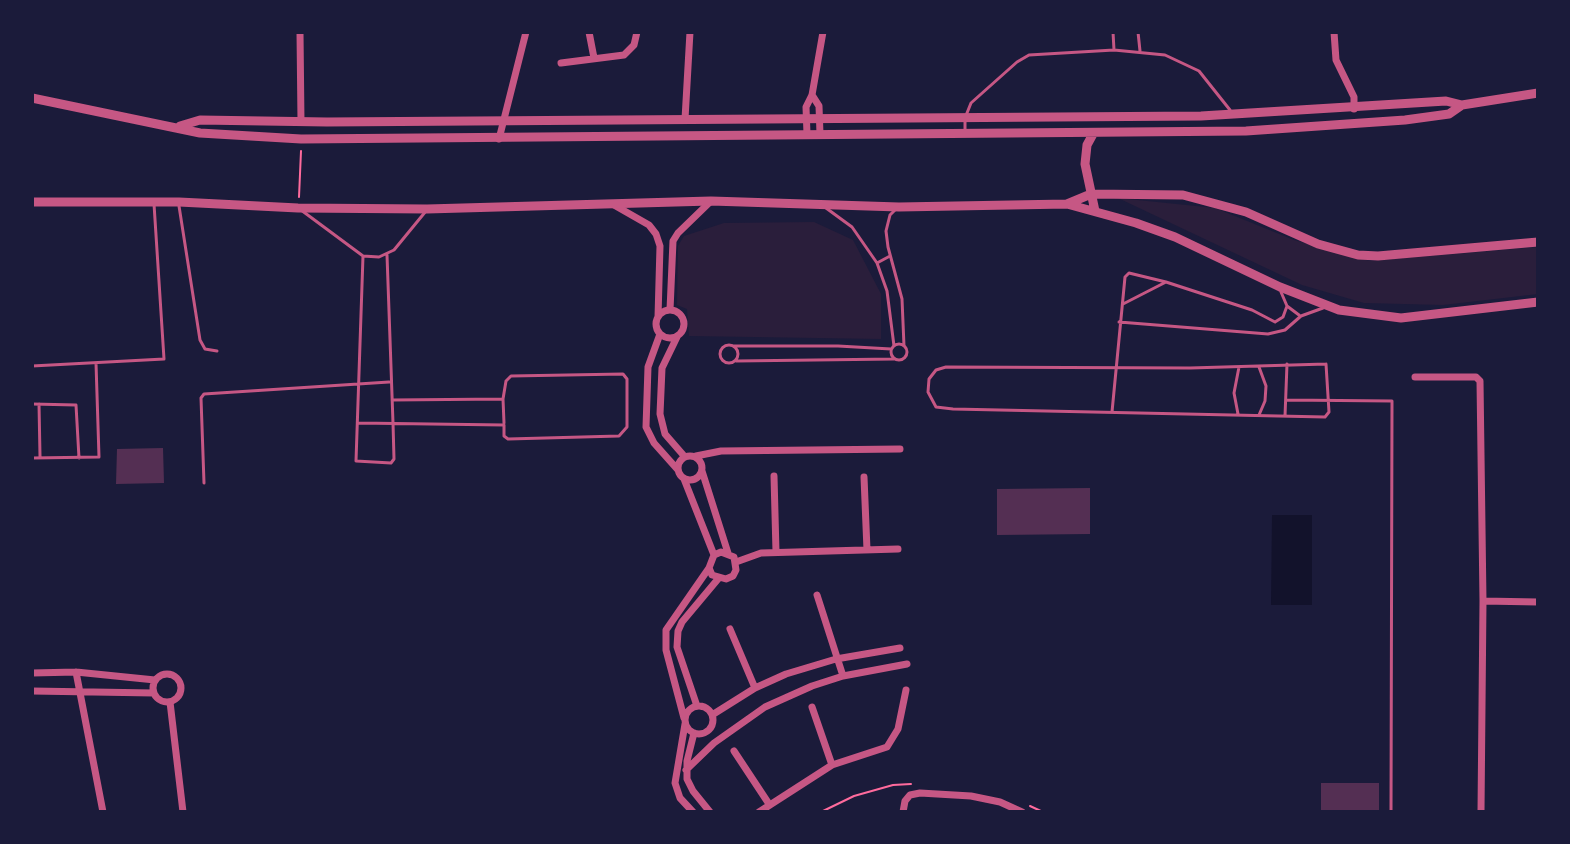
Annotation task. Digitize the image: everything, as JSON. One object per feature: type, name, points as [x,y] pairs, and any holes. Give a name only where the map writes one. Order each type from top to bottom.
[{"type":"street","points":[[300,32],[301,122]]},
{"type":"street","points":[[499,139],[526,32]]},
{"type":"street","points":[[589,32],[594,58]]},
{"type":"street","points":[[561,63],[624,55],[634,45],[637,32]]},
{"type":"street","points":[[685,119],[690,32]]},
{"type":"street","points":[[807,134],[806,107],[812,95],[823,32]]},
{"type":"street","points":[[1334,32],[1336,60],[1354,97],[1354,109]]},
{"type":"street","points":[[176,126],[200,120],[301,122],[1234,115],[1446,101],[1462,105],[1538,93]]},
{"type":"street","points":[[812,95],[819,106],[820,134]]},
{"type":"street","points":[[32,98],[200,133],[301,139],[1257,131],[1364,124],[1449,114],[1462,105]]},
{"type":"street","points":[[1093,134],[1087,145],[1085,164],[1095,211]]},
{"type":"street","points":[[1067,204],[1091,194],[1183,195],[1246,212],[1318,244],[1358,255],[1378,256],[1538,242]]},
{"type":"street","points":[[670,310],[673,241],[711,201]]},
{"type":"street","points":[[32,202],[179,202],[298,208],[427,209],[711,201],[899,207],[1067,204],[1175,237],[1329,307],[1401,318],[1538,302]]},
{"type":"street","points":[[614,205],[649,225],[660,246],[656,323],[660,334],[648,367],[646,427],[654,443],[684,479],[714,555],[709,568],[666,630],[666,650],[685,721],[694,733],[686,770],[693,791],[710,812]]},
{"type":"street","points":[[658,317],[670,310],[683,318],[682,332],[662,368],[660,414],[665,434],[685,457]]},
{"type":"street","points":[[660,334],[677,337]]},
{"type":"street","points":[[1415,377],[1476,377],[1480,381],[1483,601],[1481,812]]},
{"type":"street","points":[[678,470],[678,464],[685,457],[721,451],[900,449]]},
{"type":"street","points":[[696,456],[703,465],[702,471],[728,553],[736,562]]},
{"type":"street","points":[[684,479],[695,479],[702,471]]},
{"type":"street","points":[[774,476],[776,552]]},
{"type":"street","points":[[864,477],[867,550]]},
{"type":"street","points":[[736,562],[750,555],[776,552],[898,549]]},
{"type":"street","points":[[714,555],[728,553]]},
{"type":"street","points":[[718,579],[733,576],[736,562]]},
{"type":"street","points":[[709,568],[718,579]]},
{"type":"street","points":[[697,706],[676,639],[682,622],[718,579]]},
{"type":"street","points":[[817,595],[843,676]]},
{"type":"street","points":[[1483,601],[1538,602]]},
{"type":"street","points":[[730,629],[755,688]]},
{"type":"street","points":[[712,715],[755,688],[786,674],[836,659],[900,648]]},
{"type":"street","points":[[686,770],[714,743],[765,707],[843,676],[907,664]]},
{"type":"street","points":[[76,672],[103,812]]},
{"type":"street","points":[[32,673],[76,672],[155,680]]},
{"type":"street","points":[[32,691],[154,693],[162,701],[170,702],[180,693],[179,680],[168,673],[159,675],[155,680],[154,693]]},
{"type":"street","points":[[759,812],[832,765],[887,747],[898,729],[906,690]]},
{"type":"street","points":[[170,702],[183,812]]},
{"type":"street","points":[[693,812],[680,798],[675,783],[686,712],[697,706],[708,709],[712,715],[711,727],[694,733]]},
{"type":"street","points":[[812,707],[832,765]]},
{"type":"street","points":[[734,751],[769,804]]},
{"type":"street","points":[[903,811],[910,795],[920,793],[971,796],[1000,802],[1022,812]]},
{"type":"lane","points":[[1113,32],[1114,50]]},
{"type":"lane","points":[[1138,32],[1140,51]]},
{"type":"lane","points":[[965,135],[965,118],[971,103],[1029,55],[1114,50],[1165,55],[1199,71],[1234,115]]},
{"type":"lane","points":[[32,366],[161,361],[165,357],[154,202]]},
{"type":"lane","points":[[179,202],[200,340],[205,349],[217,351]]},
{"type":"lane","points":[[823,206],[852,227],[877,263],[887,291],[894,359]]},
{"type":"lane","points":[[899,207],[890,215],[886,231],[902,299],[906,356],[901,360],[736,361],[728,364],[720,355],[722,347],[734,346],[904,346]]},
{"type":"lane","points":[[298,208],[363,256],[387,255],[413,229],[427,209]]},
{"type":"lane","points":[[363,256],[358,463],[393,462],[387,255]]},
{"type":"lane","points":[[877,263],[890,256]]},
{"type":"lane","points":[[1111,413],[1121,305],[1125,277],[1129,273],[1252,310],[1275,322]]},
{"type":"lane","points":[[1121,305],[1166,282]]},
{"type":"lane","points":[[1280,287],[1287,306],[1301,316]]},
{"type":"lane","points":[[1275,322],[1283,317],[1287,306]]},
{"type":"lane","points":[[1119,322],[1277,334],[1301,316],[1329,307]]},
{"type":"lane","points":[[1275,322],[1277,334]]},
{"type":"lane","points":[[734,346],[739,353],[736,361]]},
{"type":"lane","points":[[838,346],[838,359]]},
{"type":"lane","points":[[861,359],[862,347]]},
{"type":"lane","points":[[32,458],[96,458],[100,454],[96,363]]},
{"type":"lane","points":[[1285,416],[1287,364]]},
{"type":"lane","points":[[1326,364],[1329,412],[1325,417],[936,407],[928,392],[929,379],[936,370],[946,367],[1239,367],[1326,364]]},
{"type":"lane","points":[[1238,414],[1234,393],[1239,367]]},
{"type":"lane","points":[[1259,367],[1266,386],[1265,401],[1259,415]]},
{"type":"lane","points":[[623,374],[627,379],[627,427],[619,436],[508,439],[504,436],[503,399],[506,381],[511,376],[623,374]]},
{"type":"lane","points":[[204,483],[201,398],[204,394],[391,382]]},
{"type":"lane","points":[[392,400],[503,399]]},
{"type":"lane","points":[[1286,400],[1392,401],[1391,812]]},
{"type":"lane","points":[[32,404],[74,404],[78,407],[79,458]]},
{"type":"lane","points":[[39,404],[40,458]]},
{"type":"lane","points":[[358,423],[504,425]]},
{"type":"path","points":[[298,208],[301,139]]},
{"type":"shaded area","points":[[1118,198],[1215,208],[1294,240],[1370,261],[1538,247],[1538,294],[1443,305],[1364,303],[1302,285]]},
{"type":"shaded area","points":[[814,222],[853,240],[881,294],[881,339],[689,336],[687,309],[677,305],[678,246],[684,236],[724,223]]},
{"type":"shaded area","points":[[1272,515],[1312,515],[1312,605],[1271,605]]},
{"type":"building","points":[[163,448],[164,483],[116,484],[117,449]]},
{"type":"building","points":[[1090,488],[1090,534],[997,535],[997,489]]},
{"type":"building","points":[[1321,783],[1379,783],[1379,812],[1321,812]]}]
